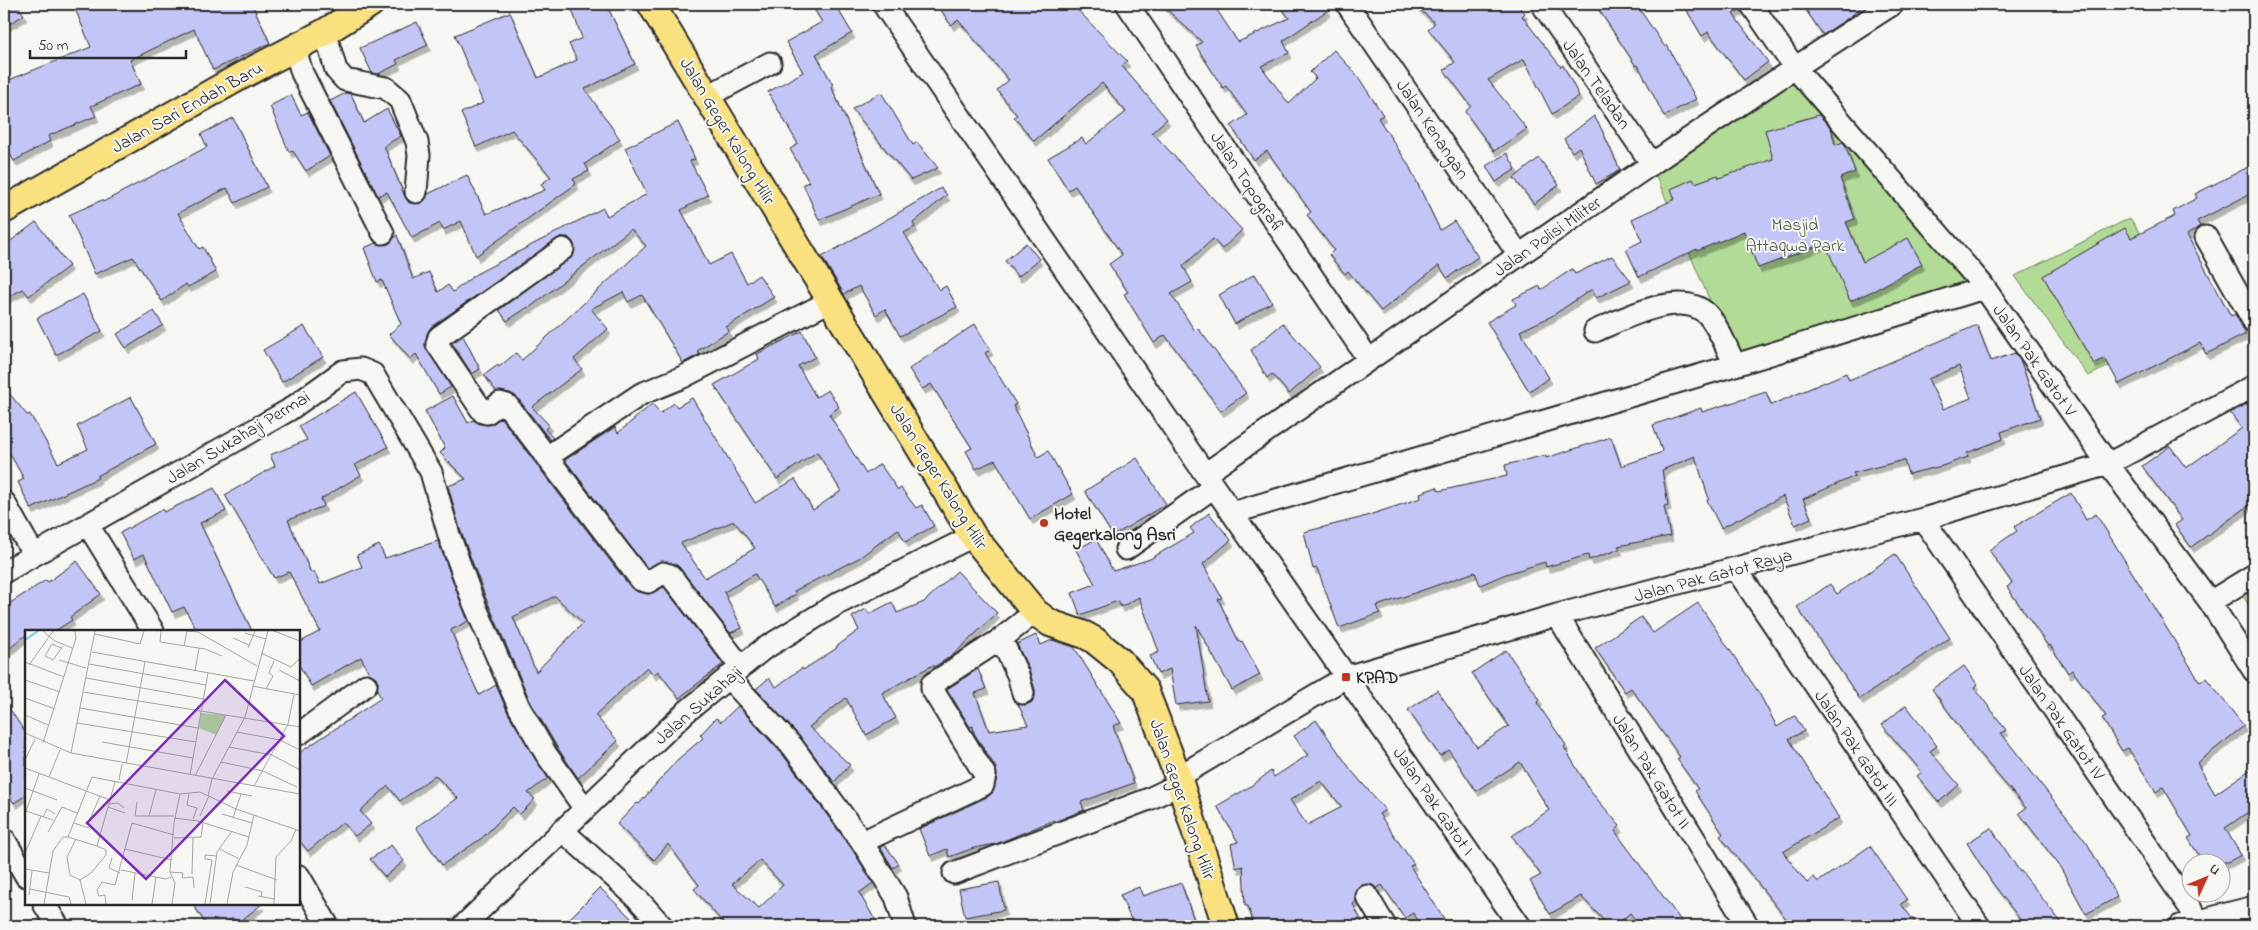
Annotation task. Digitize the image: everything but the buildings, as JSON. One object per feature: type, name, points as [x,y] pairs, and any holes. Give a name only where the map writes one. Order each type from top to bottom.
[{"type":"main road","name":"Jalan Sari Endah Baru","points":[[4,210],[241,76],[325,32],[367,4]]},
{"type":"main road","name":"Jalan Geger Kalong Hilir","points":[[651,4],[706,97],[832,300],[973,536],[1035,612],[1050,623],[1089,638],[1133,674],[1145,690],[1179,781],[1226,926]]},
{"type":"street","name":"Jalan Pak Gatot I","points":[[883,4],[1209,480],[1520,926]]},
{"type":"street","name":"Jalan Topografi","points":[[1127,4],[1369,360]]},
{"type":"street","name":"Jalan Kenangan","points":[[1347,4],[1519,255]]},
{"type":"street","name":"Jalan Teladan","points":[[1542,4],[1652,164]]},
{"type":"street","name":"Jalan Pak Gatot V","points":[[1751,4],[1794,67],[1984,288],[2108,464],[2210,602],[2254,671]]},
{"type":"street","name":"Jalan Polisi Militer","points":[[1126,549],[1209,480],[1369,360],[1794,67],[1893,4]]},
{"type":"street","points":[[325,32],[336,70],[344,80],[386,88],[400,100],[417,142],[419,155],[416,192]]},
{"type":"street","points":[[294,48],[302,73],[383,234]]},
{"type":"street","points":[[706,97],[770,62]]},
{"type":"street","points":[[2206,237],[2254,322]]},
{"type":"street","points":[[563,249],[439,337],[437,344],[483,412],[487,414],[500,403],[507,404],[641,580],[648,582],[663,574],[670,575],[735,672],[794,747],[862,842],[896,897],[905,926]]},
{"type":"street","points":[[1232,513],[1736,365],[1984,288]]},
{"type":"street","points":[[550,455],[641,394],[683,377],[832,300]]},
{"type":"street","points":[[1595,331],[1657,306],[1688,304],[1700,308],[1709,316],[1736,365]]},
{"type":"street","name":"Jalan Sukahaji Permai","points":[[4,572],[289,410],[343,372],[352,369],[367,370],[373,374],[431,472],[449,535],[474,601],[519,707],[546,754],[585,809]]},
{"type":"street","name":"Jalan Pak Gatot Raya","points":[[954,873],[1149,799],[1346,677],[1557,615],[1736,570],[1923,519],[2108,464],[2254,386]]},
{"type":"street","points":[[4,502],[29,558]]},
{"type":"street","name":"Jalan Pak Gatot IV","points":[[1923,519],[2193,924]]},
{"type":"street","points":[[4,524],[29,558]]},
{"type":"street","points":[[88,525],[152,630]]},
{"type":"street","name":"Jalan Sukahaji","points":[[463,926],[686,712],[762,650],[837,604],[973,536]]},
{"type":"street","name":"Jalan Pak Gatot III","points":[[1736,570],[1979,926]]},
{"type":"street","points":[[2210,602],[2254,575]]},
{"type":"street","points":[[862,842],[983,785],[985,775],[932,687],[934,681],[1001,639],[1035,612]]},
{"type":"street","name":"Jalan Pak Gatot II","points":[[1557,615],[1748,926]]},
{"type":"street","points":[[1001,639],[1018,675],[1023,693]]},
{"type":"street","points":[[300,733],[366,685]]},
{"type":"street","points":[[562,830],[636,897],[662,926]]},
{"type":"street","points":[[4,839],[25,874]]},
{"type":"street","points":[[300,878],[328,926]]},
{"type":"street","points":[[1367,896],[1385,926]]},
{"type":"street","points":[[45,905],[58,926]]},
{"type":"street","points":[[2193,924],[2254,906]]},
{"type":"green space","name":"Masjid Attaqwa Park","points":[[1792,71],[1978,288],[1736,361],[1653,169]]},
{"type":"green space","points":[[2130,218],[2199,325],[2088,376],[2015,276]]},
{"type":"green space","points":[[2254,585],[2254,613],[2241,593]]},
{"type":"place","name":"Hotel Gegerkalong Asri","points":[[1044,523]]},
{"type":"place","name":"KPAD","points":[[1346,677]]}]
